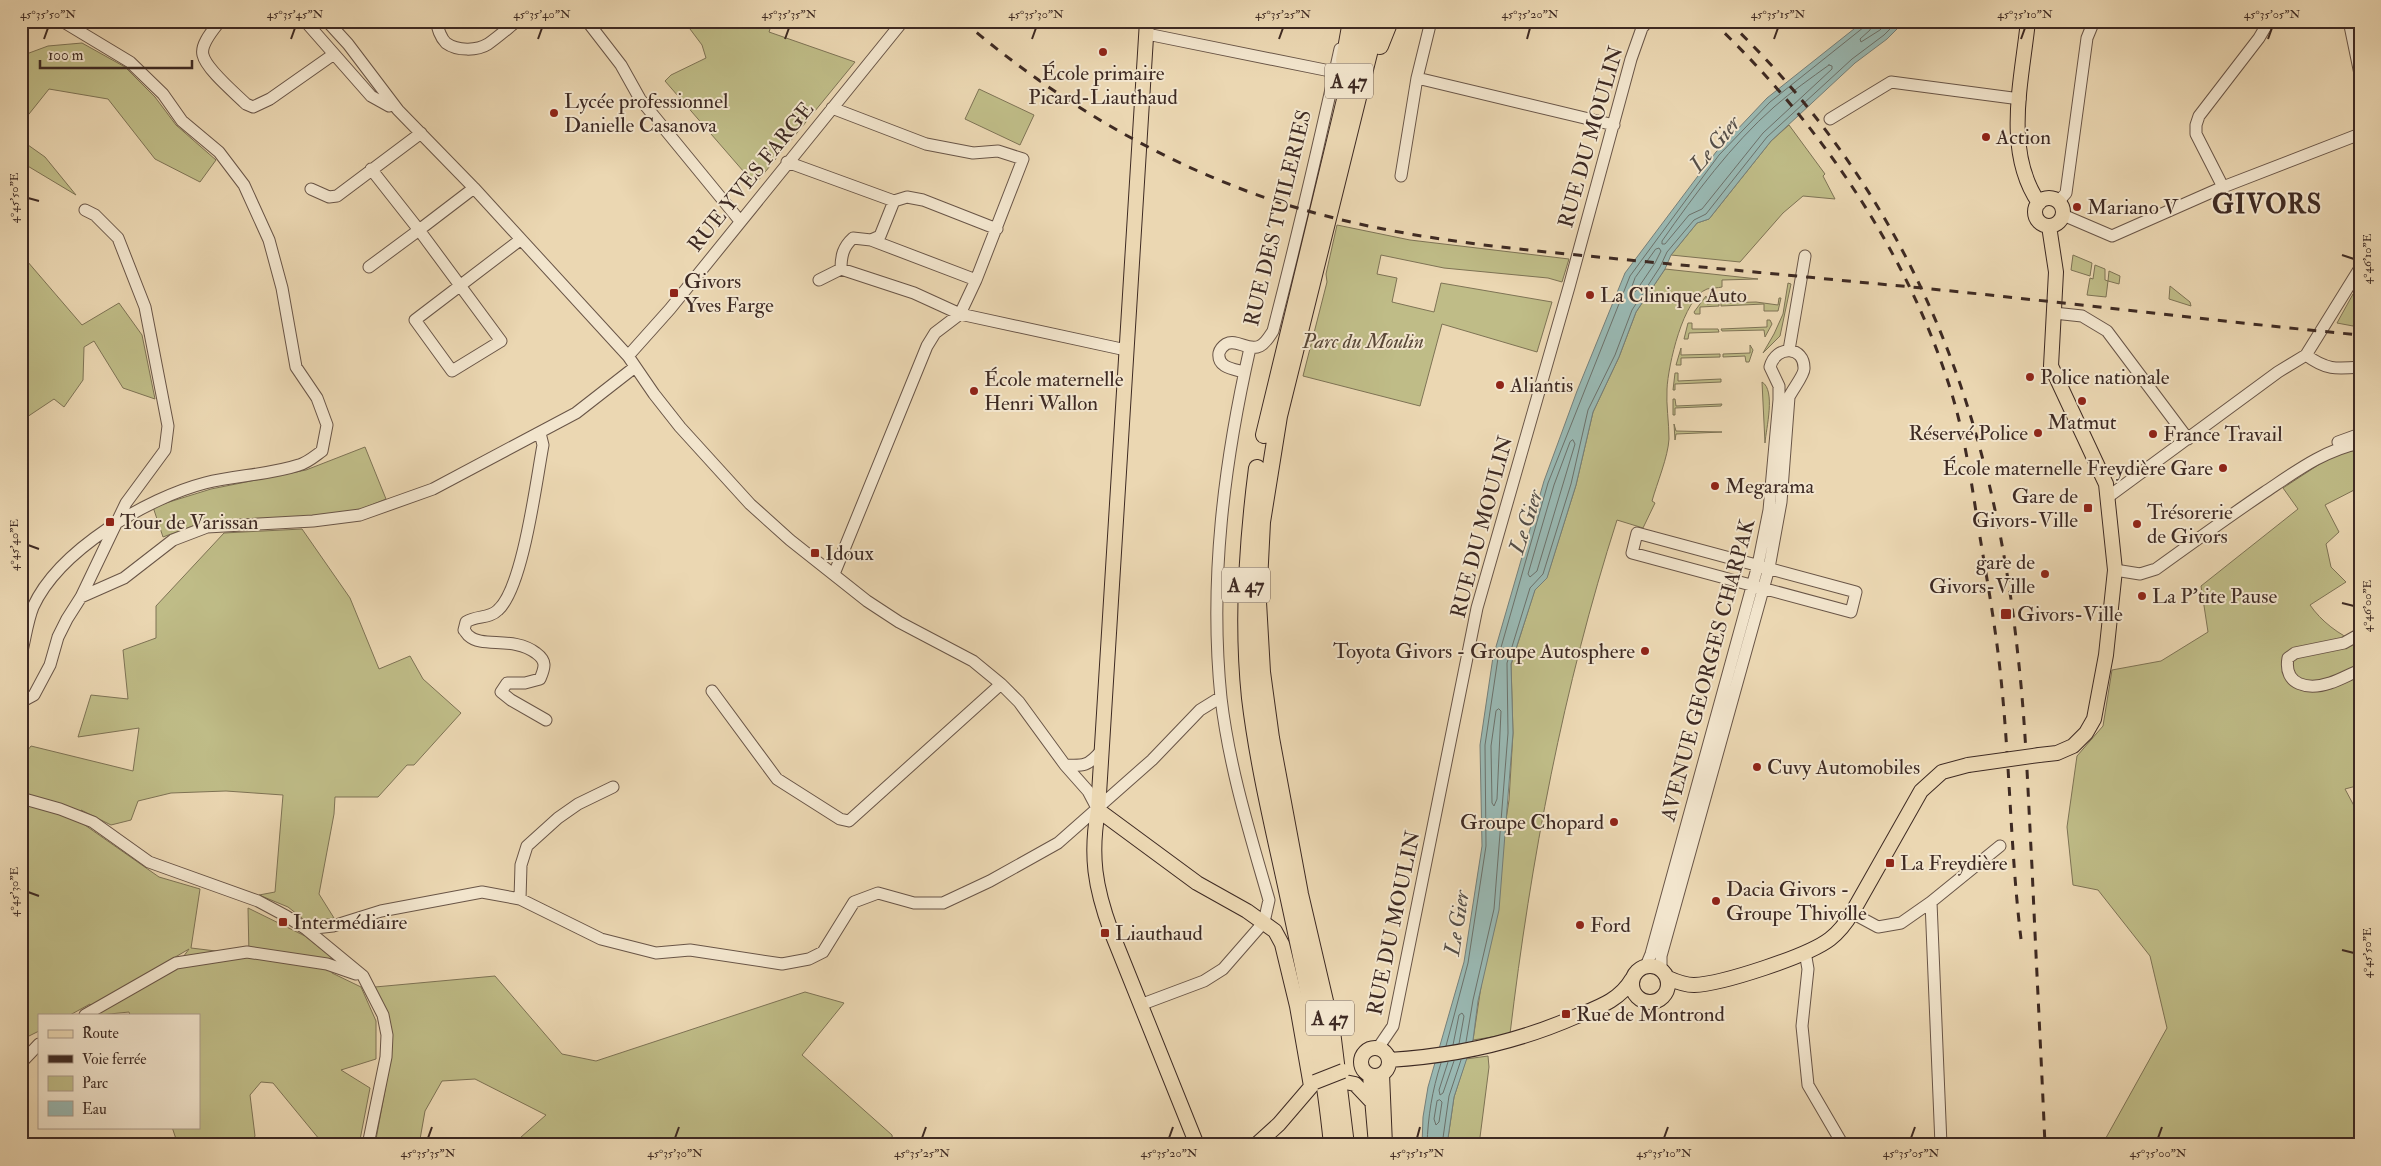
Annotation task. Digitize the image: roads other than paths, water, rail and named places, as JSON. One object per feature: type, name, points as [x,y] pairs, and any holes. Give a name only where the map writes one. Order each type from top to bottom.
[{"type":"highway","points":[[1334,142],[1333,118],[1349,21]]},
{"type":"highway","name":"A 47","points":[[1332,1145],[1314,1022],[1266,797],[1254,728],[1247,666],[1245,616],[1250,520],[1268,412],[1364,21]]},
{"type":"highway","name":"A 47","points":[[1346,1145],[1332,1031],[1300,894],[1271,738],[1262,672],[1258,602],[1262,522],[1279,416],[1377,21]]},
{"type":"highway","points":[[1335,194],[1385,30],[1390,21]]},
{"type":"main road","points":[[2028,21],[2018,126],[2019,153],[2028,183],[2039,203]]},
{"type":"main road","points":[[1147,28],[1098,810],[1094,831],[1094,870],[1099,898],[1197,1145]]},
{"type":"main road","points":[[2048,198],[2061,209],[2057,223],[2049,226],[2043,225],[2037,218],[2036,208],[2039,203],[2048,198]]},
{"type":"main road","points":[[1389,1060],[1490,1047],[1548,1029],[1612,1000],[1627,987],[1640,968],[1646,966],[1688,985],[1706,984],[1750,972],[1805,952],[1828,940],[1843,928],[1921,791],[1942,772],[1968,765],[2057,753],[2073,746],[2086,732],[2094,719],[2106,656],[2115,570],[2106,484],[2051,366],[2056,272],[2049,226]]},
{"type":"main road","points":[[1098,810],[1197,884],[1275,930],[1282,944],[1315,1084]]},
{"type":"main road","points":[[1664,996],[1669,984],[1665,974]]},
{"type":"main road","points":[[1632,979],[1633,991],[1642,1000]]},
{"type":"main road","points":[[1612,1000],[1632,998],[1654,1002],[1673,992],[1695,990],[1706,984]]},
{"type":"main road","points":[[1256,1145],[1279,1124],[1315,1084],[1345,1074],[1371,1071],[1388,1068],[1389,1060],[1386,1052],[1378,1048],[1370,1048],[1362,1056],[1371,1071],[1385,1145]]},
{"type":"main road","points":[[1371,1071],[1376,1145]]},
{"type":"main road","points":[[1345,1074],[1372,1102]]},
{"type":"street","points":[[21,656],[33,608],[54,576],[70,560],[117,523],[153,502],[205,483],[301,465],[322,451],[328,425],[318,398],[296,367],[282,288],[270,240],[244,185],[219,152],[182,121],[163,94],[130,62],[62,21]]},
{"type":"street","points":[[220,21],[204,44],[202,54],[210,67],[246,104],[253,107],[270,99],[334,54]]},
{"type":"street","points":[[305,21],[372,96],[398,110]]},
{"type":"street","points":[[327,21],[348,44],[398,110],[474,188],[628,356],[680,427],[750,504],[790,540],[867,601],[898,622],[972,661],[1001,684],[1019,702],[1064,765],[1088,791],[1098,810]]},
{"type":"street","points":[[436,21],[439,33],[446,42],[456,48],[477,48],[487,45],[517,21]]},
{"type":"street","points":[[587,21],[621,66],[640,99],[740,221]]},
{"type":"street","name":"RUE YVES FARGE","points":[[628,356],[664,315],[903,21]]},
{"type":"street","name":"RUE DES TUILERIES","points":[[1264,922],[1269,900],[1231,758],[1222,698],[1218,621],[1218,558],[1222,507],[1244,372],[1250,348],[1259,347],[1268,340],[1273,332],[1302,218],[1312,165],[1349,21]]},
{"type":"street","points":[[1401,176],[1417,78],[1431,21]]},
{"type":"street","name":"RUE DU MOULIN","points":[[1378,1048],[1393,1026],[1477,608],[1614,126],[1631,59],[1642,28],[1648,21]]},
{"type":"street","points":[[2094,21],[2087,38],[2066,193],[2061,209],[2112,236],[2223,187],[2360,134]]},
{"type":"street","points":[[2223,187],[2196,134],[2196,125],[2200,116],[2259,38],[2269,21]]},
{"type":"street","points":[[2349,21],[2360,74]]},
{"type":"street","points":[[1147,28],[1335,72]]},
{"type":"street","points":[[1417,78],[1614,126]]},
{"type":"street","points":[[1830,119],[1891,82],[2020,99]]},
{"type":"street","points":[[832,108],[926,144],[973,152],[998,151],[1023,159],[976,280],[960,314],[935,332],[927,346],[834,574]]},
{"type":"street","points":[[311,189],[329,196],[337,196],[421,133]]},
{"type":"street","points":[[787,162],[894,201],[907,197],[923,200],[997,228]]},
{"type":"street","points":[[371,169],[461,285],[501,341],[452,370],[414,320],[461,285],[520,240]]},
{"type":"street","points":[[369,267],[474,188]]},
{"type":"street","points":[[871,240],[880,236],[894,201]]},
{"type":"street","points":[[21,702],[34,695],[50,665],[58,637],[81,597],[126,503],[164,450],[168,421],[145,307],[118,238],[95,216],[85,210]]},
{"type":"street","points":[[841,269],[841,259],[845,245],[853,238],[871,240],[976,280]]},
{"type":"street","points":[[1789,350],[1804,256]]},
{"type":"street","points":[[2108,496],[2278,372],[2306,355],[2360,268]]},
{"type":"street","points":[[820,280],[841,269],[914,294],[960,314],[1126,350]]},
{"type":"street","points":[[2054,313],[2082,316],[2106,331],[2188,439]]},
{"type":"street","points":[[1244,372],[1226,367],[1220,360],[1220,352],[1224,345],[1233,342],[1250,348]]},
{"type":"street","name":"AVENUE GEORGES CHARPAK","points":[[1665,974],[1661,956],[1686,872],[1764,566],[1780,502],[1790,397],[1796,383],[1802,377],[1804,368],[1802,359],[1795,352],[1789,350],[1778,351],[1772,358],[1770,367],[1772,375],[1779,386],[1779,400],[1764,566]]},
{"type":"street","points":[[2306,355],[2321,366],[2330,368],[2360,367]]},
{"type":"street","points":[[81,597],[104,589],[124,578],[173,540],[207,527],[313,522],[360,515],[433,489],[576,413],[635,367]]},
{"type":"street","points":[[540,433],[543,445],[518,574],[507,599],[499,610],[490,616],[473,618],[466,622],[464,630],[469,637],[484,642],[514,642],[528,647],[543,658],[545,667],[540,679],[525,683],[506,683],[501,692],[510,700],[546,720]]},
{"type":"street","points":[[2253,500],[2259,490],[2297,464],[2331,444],[2360,434]]},
{"type":"street","points":[[2115,570],[2140,574],[2156,569],[2253,500],[2322,456],[2360,443]]},
{"type":"street","points":[[1637,533],[1856,592],[1851,612],[1758,588],[1632,553],[1637,533]]},
{"type":"street","name":"AVENUE GEORGES CHARPAK","points":[[1646,966],[1758,588]]},
{"type":"street","points":[[2360,634],[2344,643],[2295,653],[2288,658],[2286,668],[2290,678],[2301,685],[2329,683],[2360,670]]},
{"type":"street","points":[[712,692],[777,779],[840,819],[849,821],[1001,684]]},
{"type":"street","points":[[306,929],[333,926],[381,911],[482,892],[520,899],[601,939],[656,953],[690,950],[782,964],[809,959],[823,952],[854,902],[878,893],[914,903],[943,903],[990,881],[1058,843],[1098,810],[1152,760],[1200,710],[1222,698]]},
{"type":"street","points":[[1064,765],[1082,766],[1091,762],[1101,751]]},
{"type":"street","points":[[520,899],[521,865],[527,846],[558,818],[578,804],[613,787]]},
{"type":"street","points":[[21,798],[60,809],[93,822],[150,862],[258,901],[306,929],[363,976],[383,1016],[386,1035],[386,1057],[368,1145]]},
{"type":"street","points":[[1852,913],[1871,924],[1884,926],[1901,923],[1932,902],[2000,846]]},
{"type":"street","points":[[1932,902],[1941,1145]]},
{"type":"street","points":[[1140,1005],[1204,981],[1223,969],[1264,922]]},
{"type":"street","points":[[87,1014],[176,962],[247,952],[327,964],[363,976]]},
{"type":"street","points":[[1805,952],[1808,969],[1802,1026],[1808,1085],[1843,1145]]},
{"type":"street","points":[[21,1063],[38,1045]]},
{"type":"water","points":[[1864,21],[1905,21],[1887,39],[1855,63],[1771,141],[1709,219],[1697,223],[1671,255],[1665,269],[1636,312],[1619,357],[1593,412],[1576,485],[1547,578],[1535,590],[1511,664],[1513,733],[1499,910],[1478,1001],[1473,1040],[1454,1097],[1447,1145],[1422,1145],[1423,1117],[1428,1087],[1464,962],[1482,846],[1480,745],[1493,657],[1544,481],[1577,391],[1625,273],[1716,152],[1767,98]]},
{"type":"railway","points":[[963,21],[1062,96],[1096,118],[1168,157],[1244,190],[1328,216],[1371,226],[1414,235],[1500,247],[1921,288],[2360,335]]},
{"type":"railway","points":[[1712,21],[1788,101],[1822,144],[1854,190],[1883,237],[1909,286],[1931,336],[1950,388],[1967,456],[1997,648],[2005,720],[2021,939]]},
{"type":"railway","points":[[1728,21],[1792,88],[1846,159],[1893,233],[1931,311],[1963,392],[1987,477],[2006,565],[2021,682],[2028,787],[2045,1145]]},
{"type":"place","name":"École primaire Picard-Liauthaud","points":[[1103,52]]},
{"type":"place","name":"Lycée professionnel Danielle Casanova","points":[[554,113]]},
{"type":"place","name":"Action","points":[[1986,137]]},
{"type":"place","name":"Mariano V","points":[[2077,207]]},
{"type":"place","name":"Givors Yves Farge","points":[[674,293]]},
{"type":"place","name":"La Clinique Auto","points":[[1590,295]]},
{"type":"place","name":"Police nationale","points":[[2030,377]]},
{"type":"place","name":"Aliantis","points":[[1500,385]]},
{"type":"place","name":"École maternelle Henri Wallon","points":[[974,391]]},
{"type":"place","name":"Matmut","points":[[2082,401]]},
{"type":"place","name":"Réservé Police","points":[[2038,433]]},
{"type":"place","name":"France Travail","points":[[2153,434]]},
{"type":"place","name":"École maternelle Freydière Gare","points":[[2223,468]]},
{"type":"place","name":"Megarama","points":[[1715,486]]},
{"type":"place","name":"Gare de Givors-Ville","points":[[2088,508]]},
{"type":"place","name":"Tour de Varissan","points":[[110,522]]},
{"type":"place","name":"Trésorerie de Givors","points":[[2137,524]]},
{"type":"place","name":"Idoux","points":[[815,553]]},
{"type":"place","name":"gare de Givors-Ville","points":[[2045,574]]},
{"type":"place","name":"La P'tite Pause","points":[[2142,596]]},
{"type":"place","name":"Givors-Ville","points":[[2006,614]]},
{"type":"place","name":"Toyota Givors - Groupe Autosphere","points":[[1645,651]]},
{"type":"place","name":"Cuvy Automobiles","points":[[1757,767]]},
{"type":"place","name":"Groupe Chopard","points":[[1614,822]]},
{"type":"place","name":"La Freydière","points":[[1890,863]]},
{"type":"place","name":"Dacia Givors - Groupe Thivolle","points":[[1716,901]]},
{"type":"place","name":"Intermédiaire","points":[[283,922]]},
{"type":"place","name":"Ford","points":[[1580,925]]},
{"type":"place","name":"Liauthaud","points":[[1105,933]]},
{"type":"place","name":"Rue de Montrond","points":[[1566,1014]]},
{"type":"district","name":"GIVORS","points":[[2267,205]]},
{"type":"water label","name":"Le Gier","points":[[1715,144]]},
{"type":"water label","name":"Le Gier","points":[[1526,522]]},
{"type":"water label","name":"Le Gier","points":[[1457,923]]},
{"type":"park label","name":"Parc du Moulin","points":[[1363,341]]}]
